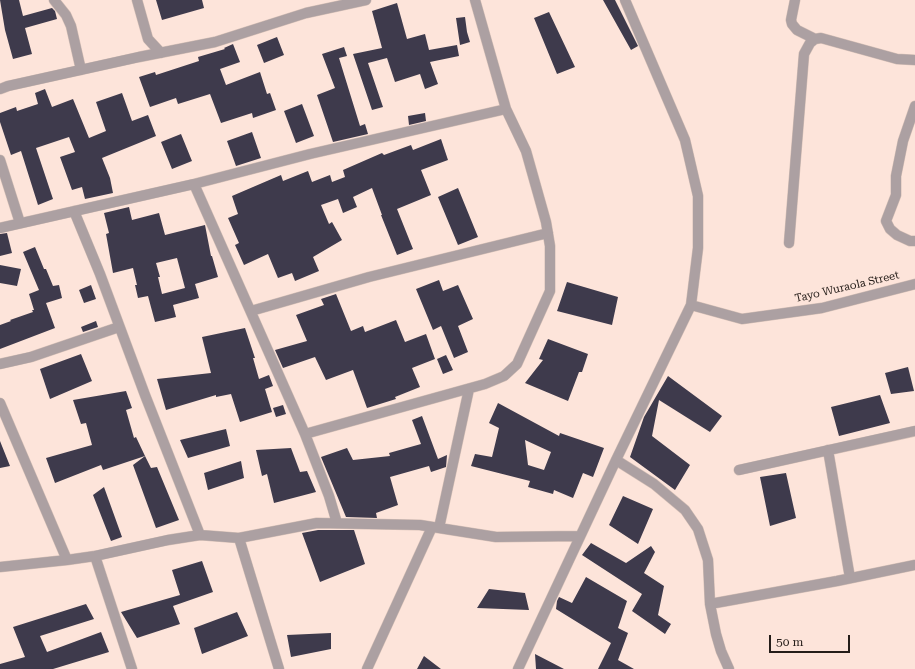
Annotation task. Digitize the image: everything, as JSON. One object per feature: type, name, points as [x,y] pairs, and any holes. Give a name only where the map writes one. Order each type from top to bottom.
[{"type":"street","points":[[54,0],[66,15],[71,26],[81,70]]},
{"type":"street","points":[[137,0],[148,39],[161,53]]},
{"type":"street","points":[[0,89],[139,57],[215,42],[306,12],[366,0]]},
{"type":"street","points":[[305,434],[469,389],[504,376],[517,364],[550,291],[550,246],[546,222],[526,151],[506,109],[475,0]]},
{"type":"street","points":[[518,669],[616,460],[691,305],[698,248],[698,196],[685,140],[625,0]]},
{"type":"street","points":[[794,0],[791,20],[792,24],[796,30],[814,39],[821,38],[897,59],[915,60]]},
{"type":"street","points":[[139,57],[148,39]]},
{"type":"street","points":[[789,243],[804,54],[814,39]]},
{"type":"street","points":[[915,106],[904,141],[896,176],[896,195],[886,221],[890,229],[897,235],[910,241],[915,241]]},
{"type":"street","points":[[0,228],[194,184],[318,152],[506,109]]},
{"type":"street","points":[[0,160],[20,223]]},
{"type":"street","points":[[194,184],[305,434],[337,523]]},
{"type":"street","points":[[74,211],[200,535]]},
{"type":"street","points":[[251,311],[369,277],[548,233]]},
{"type":"street","name":"Tayo Wuraola Street","points":[[691,305],[742,319],[822,308],[915,284]]},
{"type":"street","points":[[0,364],[31,357],[119,327]]},
{"type":"street","points":[[367,669],[436,528],[469,389]]},
{"type":"street","points":[[0,403],[67,560]]},
{"type":"street","points":[[739,470],[915,431]]},
{"type":"street","points":[[828,450],[850,578]]},
{"type":"street","points":[[616,460],[654,484],[685,510],[698,529],[708,560],[710,604],[721,651],[729,669]]},
{"type":"street","points":[[0,567],[94,556],[168,540],[200,535],[239,538],[317,523],[420,525],[496,537],[580,536]]},
{"type":"street","points":[[239,538],[279,669]]},
{"type":"street","points":[[94,556],[132,669]]},
{"type":"street","points":[[710,604],[915,565]]},
{"type":"building","points":[[0,0],[19,0],[23,16],[52,8],[55,11],[57,19],[25,28],[32,54],[13,59],[5,30]]},
{"type":"building","points":[[156,0],[202,0],[204,8],[162,20]]},
{"type":"building","points":[[603,0],[615,0],[638,46],[631,50]]},
{"type":"building","points":[[397,3],[407,39],[425,34],[429,50],[457,45],[459,56],[430,62],[438,84],[425,89],[420,74],[395,82],[387,58],[368,63],[383,107],[372,110],[353,54],[382,48],[372,11]]},
{"type":"building","points":[[549,12],[575,67],[557,74],[534,18]]},
{"type":"building","points":[[465,17],[470,42],[460,45],[456,18]]},
{"type":"building","points":[[277,37],[284,55],[264,63],[257,45]]},
{"type":"building","points":[[233,44],[240,62],[220,69],[226,85],[260,72],[267,94],[270,93],[276,110],[253,118],[252,113],[221,123],[210,94],[178,104],[176,98],[150,107],[139,77],[155,72],[156,75],[199,61],[198,57],[225,49],[224,48]]},
{"type":"building","points":[[344,47],[347,56],[339,58],[360,126],[365,124],[368,134],[333,142],[317,95],[335,88],[322,54]]},
{"type":"building","points":[[45,89],[52,107],[73,99],[89,138],[106,131],[96,102],[122,93],[132,121],[148,115],[156,136],[102,158],[110,178],[113,193],[85,199],[82,187],[72,190],[60,157],[75,152],[69,137],[36,148],[53,199],[38,205],[21,151],[11,155],[0,122],[0,113],[16,107],[17,111],[38,104],[35,93]]},
{"type":"building","points":[[302,104],[314,136],[296,143],[284,111]]},
{"type":"building","points":[[425,113],[426,121],[409,125],[408,116]]},
{"type":"building","points":[[252,132],[261,158],[236,166],[227,141]]},
{"type":"building","points":[[181,134],[192,161],[172,169],[161,142]]},
{"type":"building","points":[[441,139],[448,160],[421,170],[431,195],[397,209],[413,249],[397,255],[372,188],[353,197],[357,207],[343,213],[338,199],[321,205],[329,224],[332,222],[342,240],[313,257],[319,271],[295,281],[292,273],[278,278],[268,254],[244,265],[235,245],[239,243],[228,218],[238,214],[232,196],[281,175],[283,181],[308,171],[312,182],[330,175],[332,182],[345,177],[343,170],[382,153],[384,155],[411,145],[413,150]]},
{"type":"building","points":[[458,188],[478,237],[458,245],[438,197]]},
{"type":"building","points":[[129,207],[132,220],[159,213],[165,235],[205,225],[211,256],[218,277],[195,284],[199,298],[173,305],[176,317],[155,322],[148,296],[138,298],[133,268],[113,273],[106,234],[109,233],[104,213]],"holes":[[[177,258],[185,288],[162,294],[158,277],[160,277],[156,263]]]},
{"type":"building","points":[[7,233],[12,253],[0,256],[0,234]]},
{"type":"building","points":[[35,247],[53,286],[59,285],[62,298],[46,303],[55,328],[0,349],[0,325],[33,312],[32,310],[34,310],[29,294],[39,290],[23,252]]},
{"type":"building","points":[[0,265],[21,269],[17,286],[0,283]]},
{"type":"building","points":[[439,280],[443,291],[458,285],[473,319],[458,326],[468,352],[454,358],[441,326],[433,330],[416,289]]},
{"type":"building","points":[[567,282],[618,297],[612,325],[557,311]]},
{"type":"building","points":[[91,285],[96,299],[84,303],[79,290]]},
{"type":"building","points":[[336,294],[351,331],[363,326],[365,332],[396,320],[405,342],[426,334],[435,359],[412,368],[420,387],[395,397],[396,399],[367,408],[353,370],[326,380],[315,357],[283,368],[275,350],[307,341],[296,315],[324,305],[321,299]]},
{"type":"building","points":[[96,321],[98,327],[83,332],[81,327]]},
{"type":"building","points":[[245,328],[255,358],[253,358],[259,379],[269,375],[273,386],[265,389],[272,412],[240,422],[231,394],[216,397],[216,395],[166,410],[157,379],[211,373],[202,337]]},
{"type":"building","points":[[548,339],[588,354],[582,372],[579,372],[568,401],[525,383],[543,360],[539,359]]},
{"type":"building","points":[[81,354],[92,381],[50,399],[40,369]]},
{"type":"building","points":[[446,355],[453,370],[443,374],[437,359]]},
{"type":"building","points":[[908,367],[914,391],[891,394],[885,373]]},
{"type":"building","points":[[668,376],[722,416],[710,432],[659,400],[652,436],[690,465],[675,490],[630,457],[644,417]]},
{"type":"building","points":[[126,391],[132,408],[126,410],[134,438],[136,437],[145,456],[103,470],[101,465],[55,483],[46,458],[92,445],[86,423],[81,424],[73,400]]},
{"type":"building","points":[[880,395],[890,423],[839,436],[831,407]]},
{"type":"building","points":[[498,403],[559,436],[560,433],[604,448],[593,477],[583,473],[573,498],[554,490],[553,494],[528,487],[530,481],[471,466],[475,454],[492,457],[499,428],[489,423]],"holes":[[[525,440],[551,452],[544,470],[528,465]]]},
{"type":"building","points":[[283,405],[286,414],[276,417],[273,408]]},
{"type":"building","points":[[422,416],[438,459],[447,455],[446,467],[431,472],[429,466],[390,477],[398,505],[376,513],[377,518],[346,517],[321,457],[347,448],[353,460],[390,456],[389,453],[421,444],[412,420]]},
{"type":"building","points":[[226,429],[230,446],[188,458],[180,440]]},
{"type":"building","points":[[0,441],[10,466],[0,468]]},
{"type":"building","points":[[291,448],[300,472],[307,471],[316,492],[274,503],[267,474],[262,476],[256,450]]},
{"type":"building","points":[[145,456],[151,468],[157,467],[179,520],[156,528],[133,465]]},
{"type":"building","points":[[241,461],[244,478],[208,490],[204,473]]},
{"type":"building","points":[[786,473],[796,518],[770,526],[760,477]]},
{"type":"building","points":[[104,487],[122,537],[111,541],[93,495]]},
{"type":"building","points":[[623,496],[653,509],[638,544],[609,525]]},
{"type":"building","points":[[318,530],[354,530],[365,564],[320,582],[302,533]]},
{"type":"building","points":[[591,543],[626,563],[651,546],[655,552],[644,573],[664,586],[658,615],[671,624],[665,634],[632,611],[642,594],[582,555]]},
{"type":"building","points":[[202,561],[213,592],[173,606],[180,624],[137,638],[121,612],[180,595],[172,570]]},
{"type":"building","points":[[586,577],[627,601],[618,628],[628,633],[618,660],[634,669],[598,669],[611,643],[556,609],[559,597],[572,603]]},
{"type":"building","points":[[489,589],[525,593],[529,610],[477,608]]},
{"type":"building","points":[[86,604],[94,619],[40,636],[47,652],[101,632],[109,652],[53,669],[0,669],[0,664],[25,657],[13,627]]},
{"type":"building","points":[[237,612],[248,636],[202,654],[194,628]]},
{"type":"building","points":[[331,633],[331,649],[291,657],[287,635]]},
{"type":"building","points":[[535,654],[564,669],[536,669]]},
{"type":"building","points":[[424,656],[441,669],[417,669]]}]
